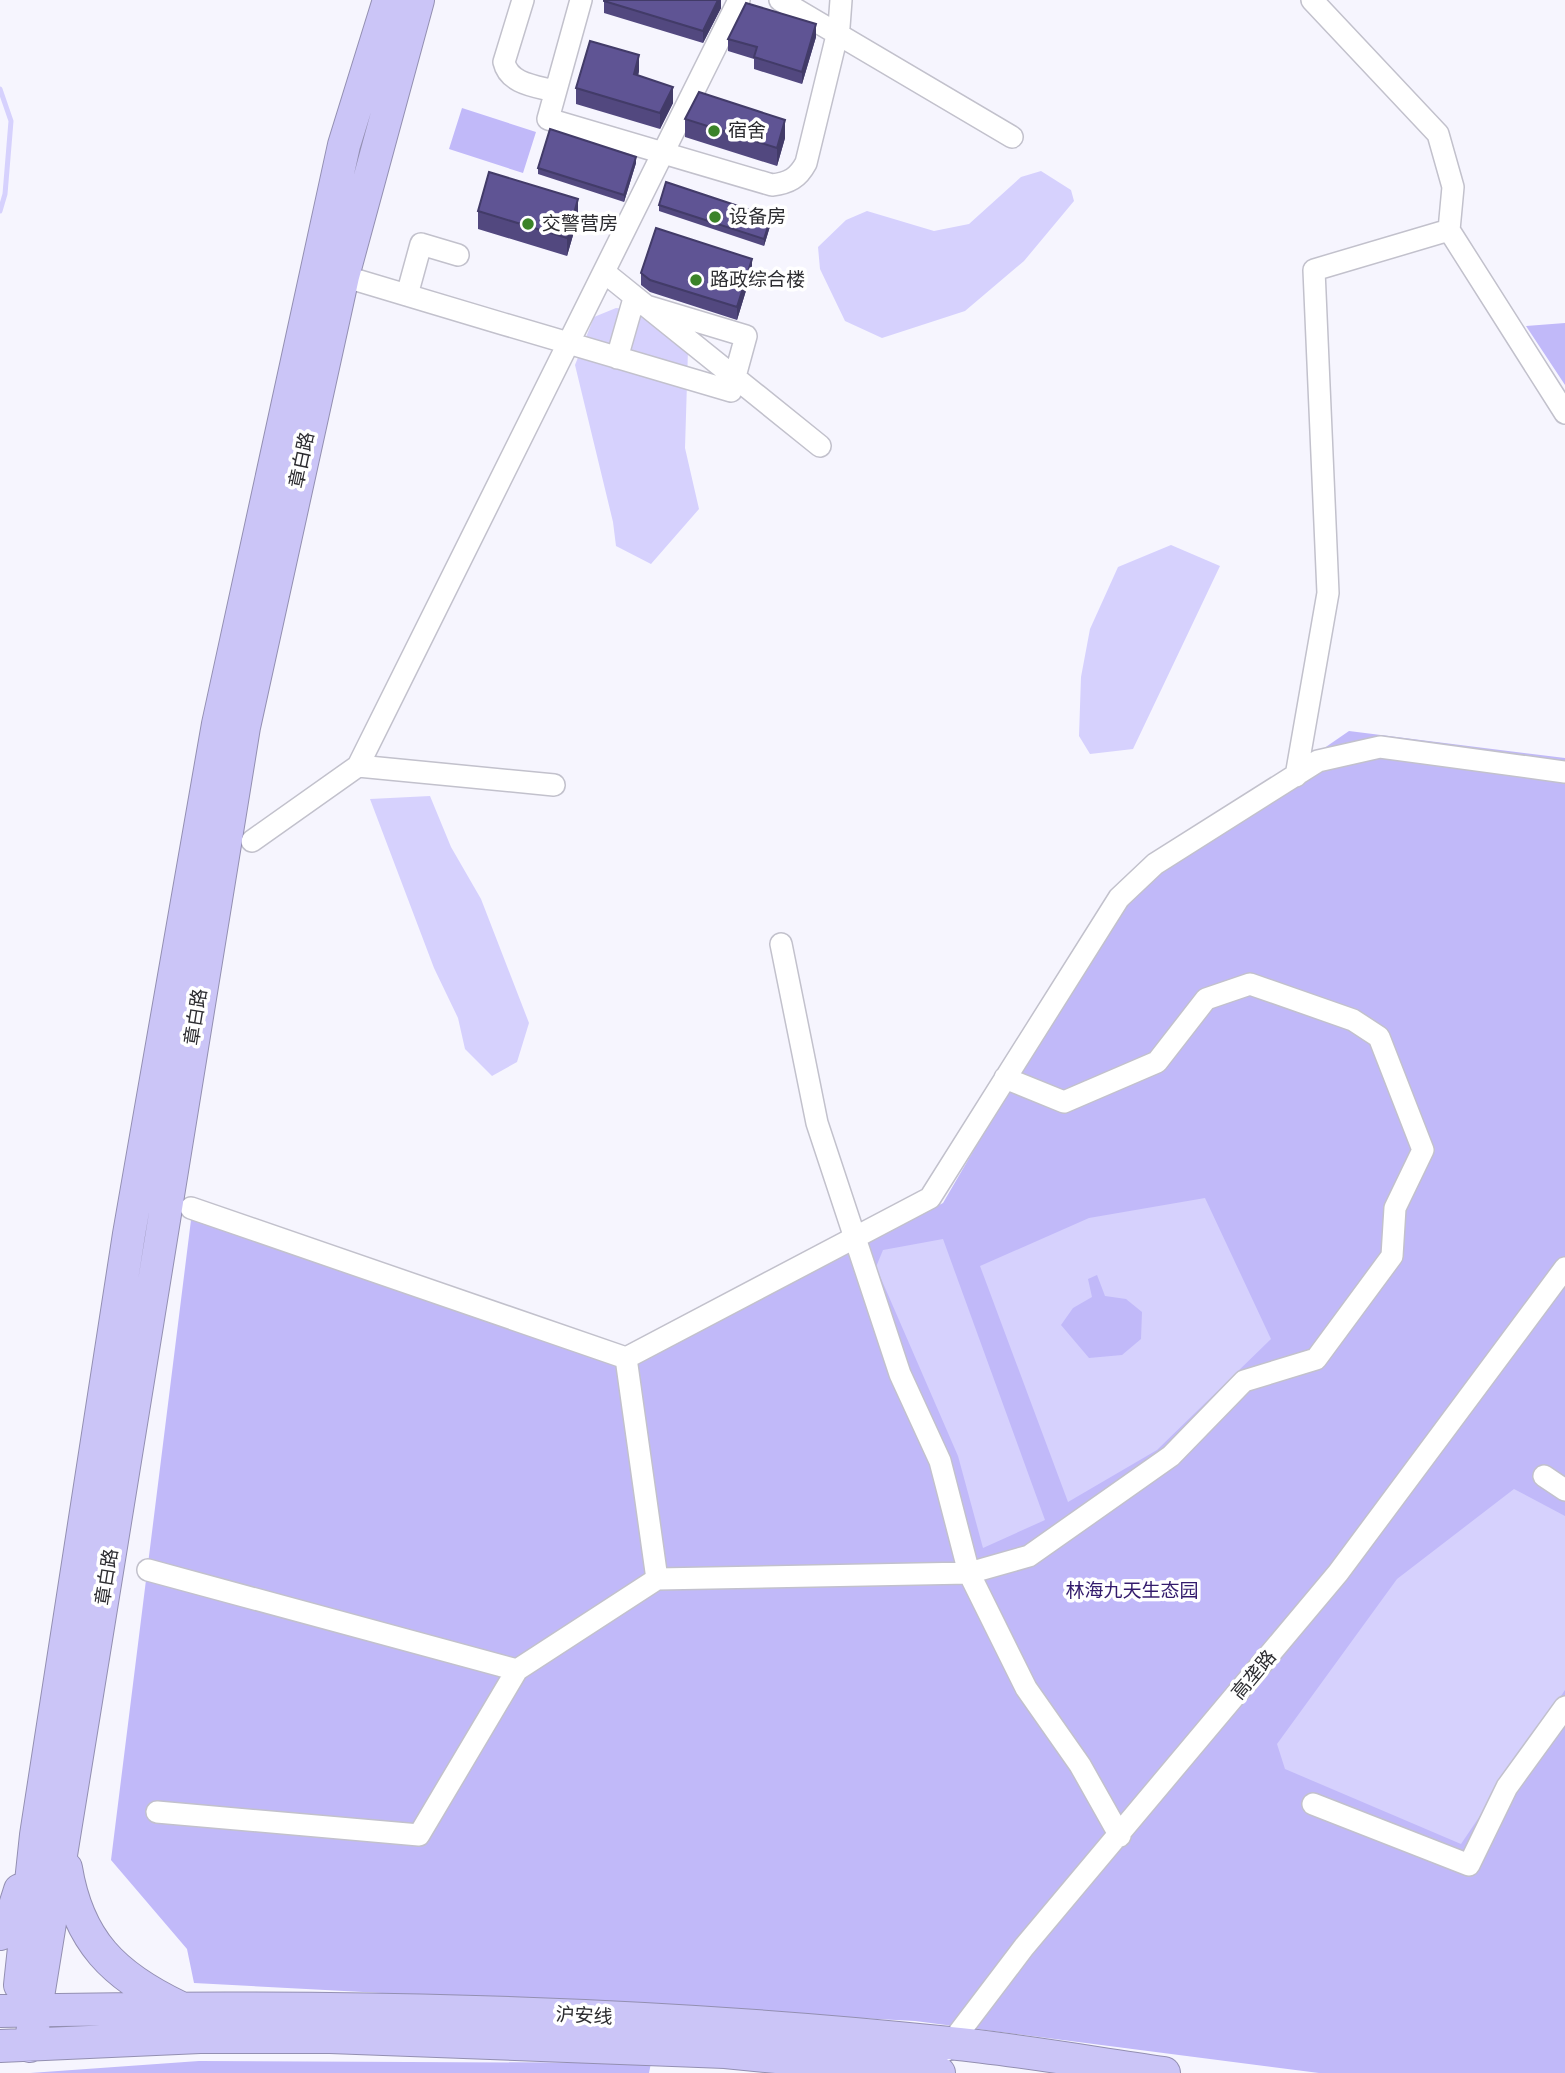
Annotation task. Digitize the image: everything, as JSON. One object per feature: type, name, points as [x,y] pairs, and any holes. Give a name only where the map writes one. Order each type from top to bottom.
[{"type":"highway","name":"章白路","points":[[17,2011],[36,1835],[128,1234],[218,724],[344,145],[389,0]]},
{"type":"highway","name":"章白路","points":[[17,2011],[63,1852],[164,1208],[244,727],[343,276],[418,0]]},
{"type":"highway","points":[[0,1934],[13,1912],[36,1835]]},
{"type":"highway","points":[[63,1852],[71,1901],[98,1951],[120,1972],[149,1993],[184,2009]]},
{"type":"highway","name":"沪安线","points":[[17,2011],[331,2008],[596,2016],[950,2043],[1164,2073]]},
{"type":"highway","points":[[15,2046],[17,2011]]},
{"type":"highway","name":"沪安线","points":[[15,2046],[201,2037],[330,2037],[725,2052],[934,2073]]},
{"type":"street","points":[[523,0],[504,62],[506,70],[513,79],[554,91]]},
{"type":"street","points":[[581,0],[548,119],[763,183],[782,184],[799,175],[806,163],[839,27],[841,0]]},
{"type":"street","points":[[252,841],[358,766],[739,0]]},
{"type":"street","points":[[780,0],[1012,137]]},
{"type":"street","points":[[1312,0],[1438,134],[1453,187],[1448,230],[1565,413]]},
{"type":"street","points":[[1296,776],[1328,593],[1314,270],[1448,230]]},
{"type":"street","points":[[407,295],[421,244],[458,255]]},
{"type":"street","points":[[604,272],[820,446]]},
{"type":"street","points":[[343,276],[617,358],[731,391],[746,336],[633,302],[617,358]]},
{"type":"street","points":[[191,1208],[626,1358],[929,1198],[1119,898],[1155,864],[1318,761],[1380,747],[1565,772]]},
{"type":"street","points":[[358,766],[554,785]]},
{"type":"street","points":[[781,944],[817,1123],[900,1374],[940,1461],[970,1573],[1026,1688],[1080,1765],[1120,1836]]},
{"type":"street","points":[[156,1812],[419,1835],[517,1670],[657,1579],[970,1573],[1029,1556],[1171,1456],[1244,1381],[1316,1359],[1392,1256],[1395,1208],[1423,1150],[1379,1037],[1353,1020],[1250,984],[1206,999],[1157,1062],[1064,1102],[1005,1078]]},
{"type":"street","name":"高垄路","points":[[934,2073],[950,2043],[1024,1947],[1120,1836],[1338,1573],[1565,1268]]},
{"type":"street","points":[[626,1358],[657,1579]]},
{"type":"street","points":[[1544,1476],[1565,1490]]},
{"type":"street","points":[[148,1570],[517,1670]]},
{"type":"street","points":[[1313,1804],[1469,1865],[1507,1787],[1565,1707]]},
{"type":"green space","points":[[462,108],[536,132],[523,173],[449,149]]},
{"type":"green space","points":[[1565,323],[1565,385],[1526,326]]},
{"type":"green space","name":"林海九天生态园","points":[[1349,731],[1565,758],[1565,2073],[1319,2073],[915,2021],[194,1983],[187,1949],[111,1860],[192,1212],[630,1366],[943,1203],[1130,882]]},
{"type":"green space","points":[[199,2061],[651,2063],[649,2073],[30,2073]]},
{"type":"shaded area","points":[[1041,171],[1071,190],[1074,201],[1024,261],[965,311],[882,338],[845,321],[820,269],[818,247],[846,220],[867,211],[934,231],[969,224],[1021,177]]},
{"type":"shaded area","points":[[616,308],[638,310],[688,350],[685,448],[699,509],[651,564],[616,546],[613,522],[575,365],[594,317]]},
{"type":"shaded area","points":[[1171,545],[1220,566],[1133,749],[1090,754],[1079,736],[1081,677],[1090,629],[1118,567]]},
{"type":"shaded area","points":[[430,796],[451,847],[481,899],[529,1023],[517,1062],[492,1076],[465,1049],[458,1018],[434,968],[370,799]]},
{"type":"shaded area","points":[[1205,1198],[1271,1339],[1157,1450],[1068,1502],[980,1266],[1089,1218]],"holes":[[[1097,1275],[1105,1296],[1126,1299],[1142,1312],[1141,1339],[1122,1355],[1089,1358],[1061,1325],[1073,1308],[1092,1297],[1088,1279]]]},
{"type":"shaded area","points":[[943,1239],[1045,1520],[983,1548],[958,1456],[876,1267],[883,1250]]},
{"type":"shaded area","points":[[1514,1489],[1565,1516],[1565,1690],[1461,1844],[1285,1769],[1277,1744],[1397,1579]]},
{"type":"building","points":[[604,0],[718,0],[703,31]]},
{"type":"building","points":[[746,3],[816,24],[802,72],[754,57],[757,47],[728,39]]},
{"type":"building","points":[[590,41],[639,55],[634,74],[673,87],[660,113],[576,88]]},
{"type":"building","points":[[699,92],[785,120],[777,148],[685,119]]},
{"type":"building","points":[[550,129],[636,157],[624,195],[538,168]]},
{"type":"building","points":[[489,172],[578,199],[567,238],[478,211]]},
{"type":"building","name":"设备房","points":[[666,182],[771,217],[764,239],[659,205]]},
{"type":"building","name":"路政综合楼","points":[[656,228],[752,259],[737,307],[650,280],[641,273]]},
{"type":"waterway","points":[[0,89],[11,121],[5,194],[0,211]]},
{"type":"place","name":"宿舍","points":[[714,131]]},
{"type":"place","name":"设备房","points":[[715,217]]},
{"type":"place","name":"交警营房","points":[[528,224]]},
{"type":"place","name":"路政综合楼","points":[[696,280]]}]
